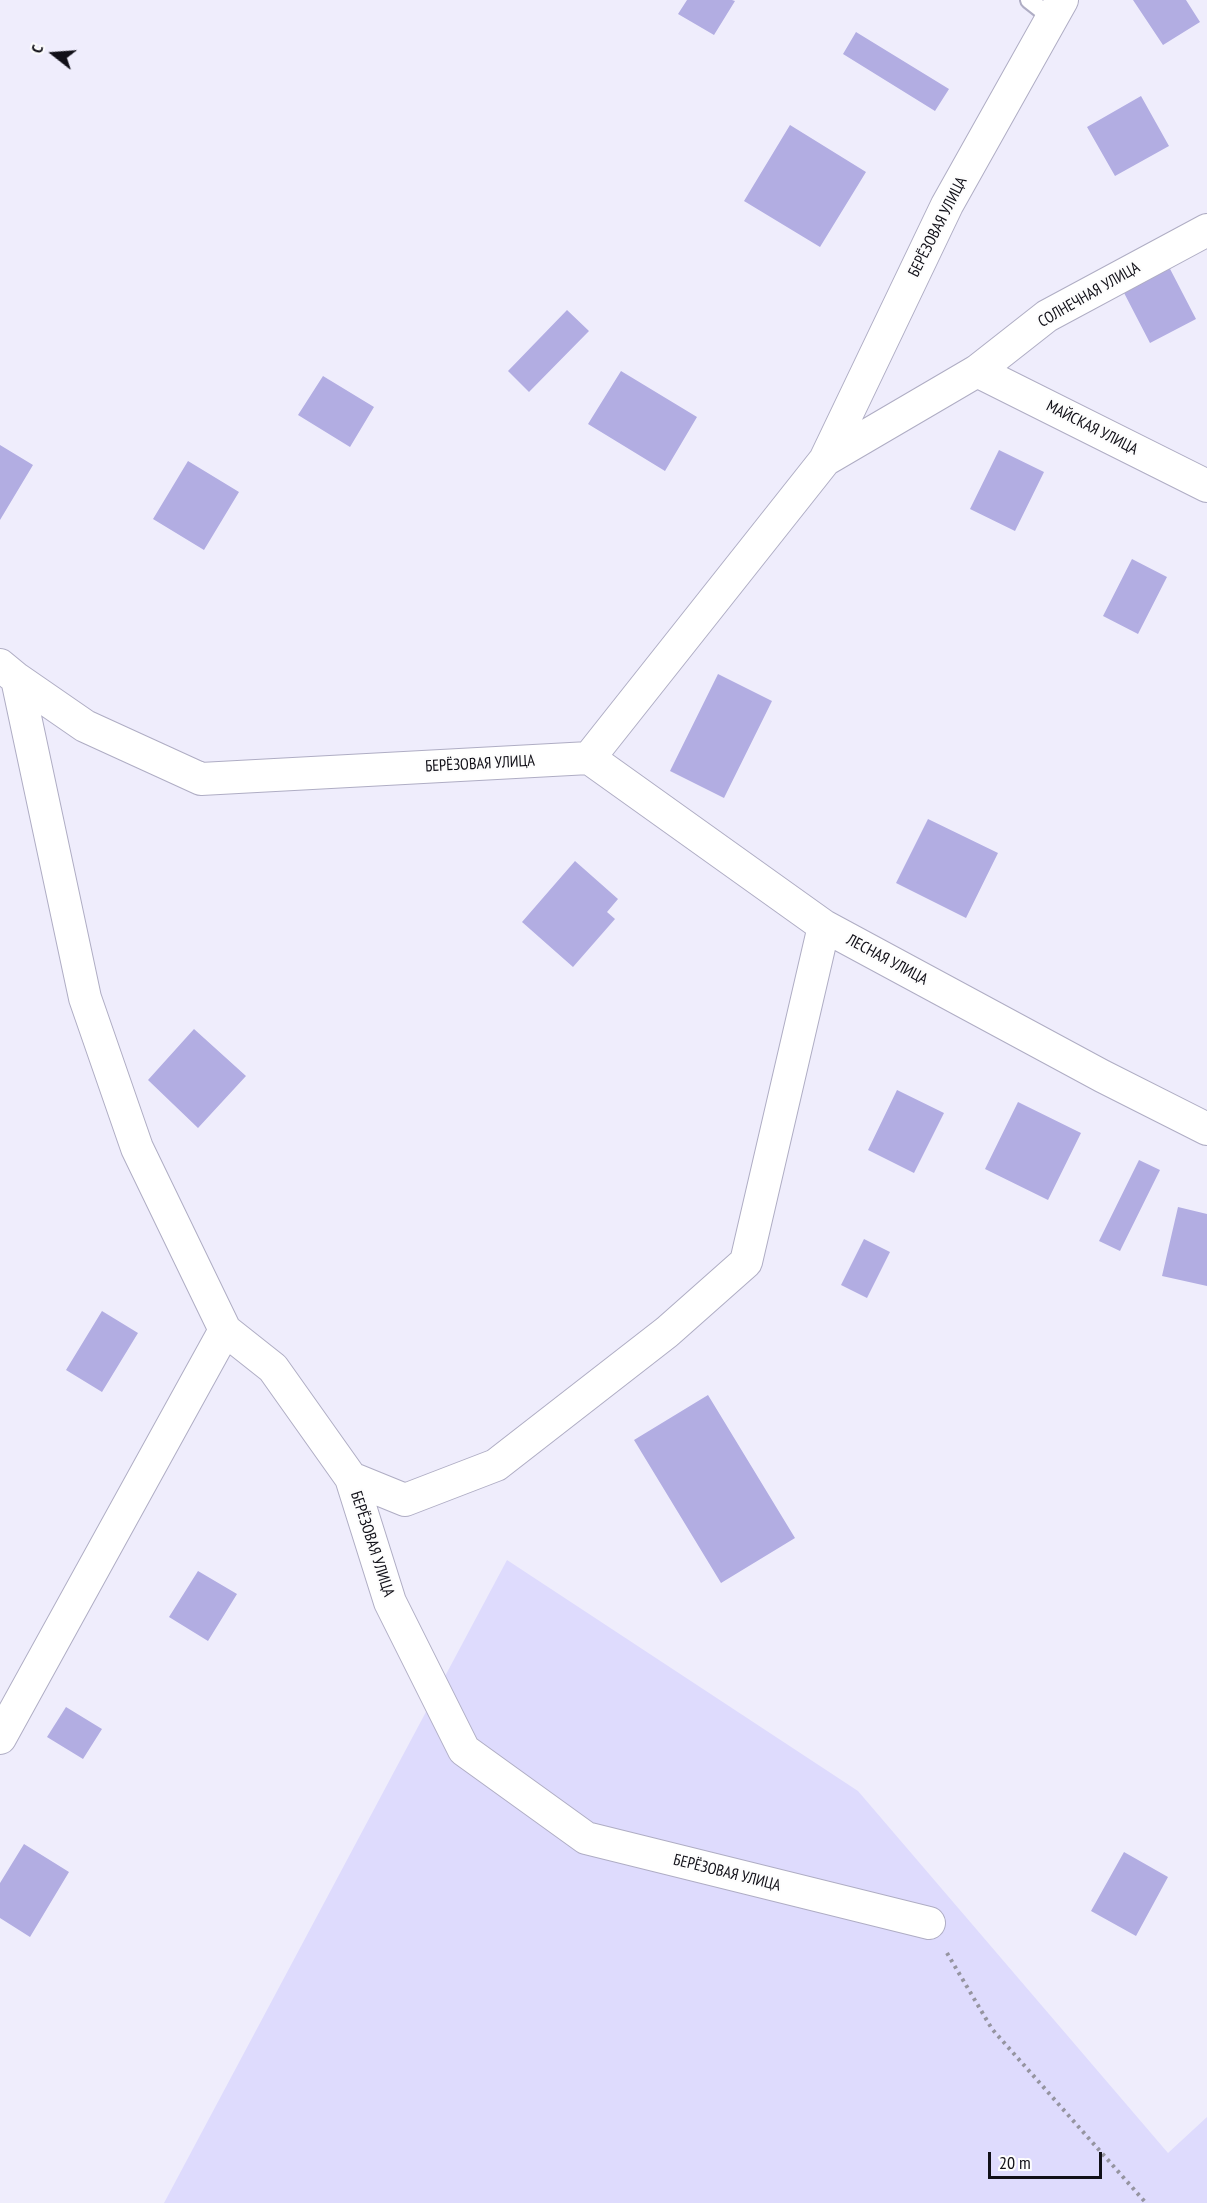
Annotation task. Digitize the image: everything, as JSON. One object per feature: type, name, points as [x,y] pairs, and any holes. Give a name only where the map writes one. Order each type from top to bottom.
[{"type":"street","name":"БЕРЁЗОВАЯ УЛИЦА","points":[[8,672],[85,726],[201,779],[589,758],[825,460],[947,205],[1048,6]]},
{"type":"street","name":"СОЛНЕЧНАЯ УЛИЦА","points":[[977,371],[1047,316],[1207,230]]},
{"type":"street","name":"БЕРЁЗОВАЯ УЛИЦА","points":[[825,460],[977,371]]},
{"type":"street","name":"МАЙСКАЯ УЛИЦА","points":[[977,371],[1207,486]]},
{"type":"street","points":[[0,1738],[225,1330],[137,1148],[85,998],[8,672]]},
{"type":"street","name":"ЛЕСНАЯ УЛИЦА","points":[[589,758],[824,926],[1102,1076],[1207,1129]]},
{"type":"street","points":[[351,1478],[405,1500],[496,1465],[667,1332],[746,1262],[824,926]]},
{"type":"street","name":"БЕРЁЗОВАЯ УЛИЦА","points":[[225,1330],[273,1368],[351,1478],[390,1602],[464,1750],[586,1838],[929,1923]]},
{"type":"path","points":[[929,1923],[992,2029],[1146,2203]]},
{"type":"shaded area","points":[[507,1560],[858,1791],[1168,2153],[1207,2117],[1207,2203],[164,2203]]},
{"type":"building","points":[[687,0],[735,1],[714,35],[678,14]]},
{"type":"building","points":[[1133,0],[1186,0],[1200,22],[1163,45]]},
{"type":"building","points":[[856,32],[949,89],[935,111],[843,54]]},
{"type":"building","points":[[1141,96],[1169,146],[1115,176],[1087,127]]},
{"type":"building","points":[[790,125],[866,172],[820,247],[744,201]]},
{"type":"building","points":[[1168,265],[1196,319],[1150,343],[1122,289]]},
{"type":"building","points":[[567,310],[589,331],[529,392],[508,371]]},
{"type":"building","points":[[621,371],[697,417],[665,471],[588,424]]},
{"type":"building","points":[[323,376],[374,407],[350,447],[298,415]]},
{"type":"building","points":[[0,445],[33,465],[0,520]]},
{"type":"building","points":[[999,450],[1044,472],[1015,531],[970,509]]},
{"type":"building","points":[[188,461],[239,492],[204,550],[153,519]]},
{"type":"building","points":[[1132,559],[1167,577],[1138,634],[1103,616]]},
{"type":"building","points":[[718,674],[772,701],[724,798],[670,771]]},
{"type":"building","points":[[928,819],[998,853],[966,918],[896,883]]},
{"type":"building","points":[[575,861],[618,899],[607,912],[615,919],[573,967],[522,922]]},
{"type":"building","points":[[194,1029],[246,1076],[198,1128],[148,1080]]},
{"type":"building","points":[[897,1090],[944,1113],[914,1173],[868,1150]]},
{"type":"building","points":[[1018,1102],[1081,1133],[1048,1200],[985,1169]]},
{"type":"building","points":[[1139,1160],[1160,1170],[1120,1251],[1099,1241]]},
{"type":"building","points":[[1178,1207],[1207,1214],[1207,1286],[1162,1276]]},
{"type":"building","points":[[864,1239],[890,1252],[867,1298],[841,1285]]},
{"type":"building","points":[[102,1311],[138,1333],[102,1392],[66,1370]]},
{"type":"building","points":[[708,1395],[795,1538],[721,1583],[634,1440]]},
{"type":"building","points":[[198,1571],[237,1594],[208,1641],[169,1617]]},
{"type":"building","points":[[66,1707],[102,1729],[83,1759],[47,1737]]},
{"type":"building","points":[[24,1844],[69,1872],[30,1937],[0,1918],[0,1883]]},
{"type":"building","points":[[1124,1852],[1168,1877],[1136,1936],[1091,1911]]}]
